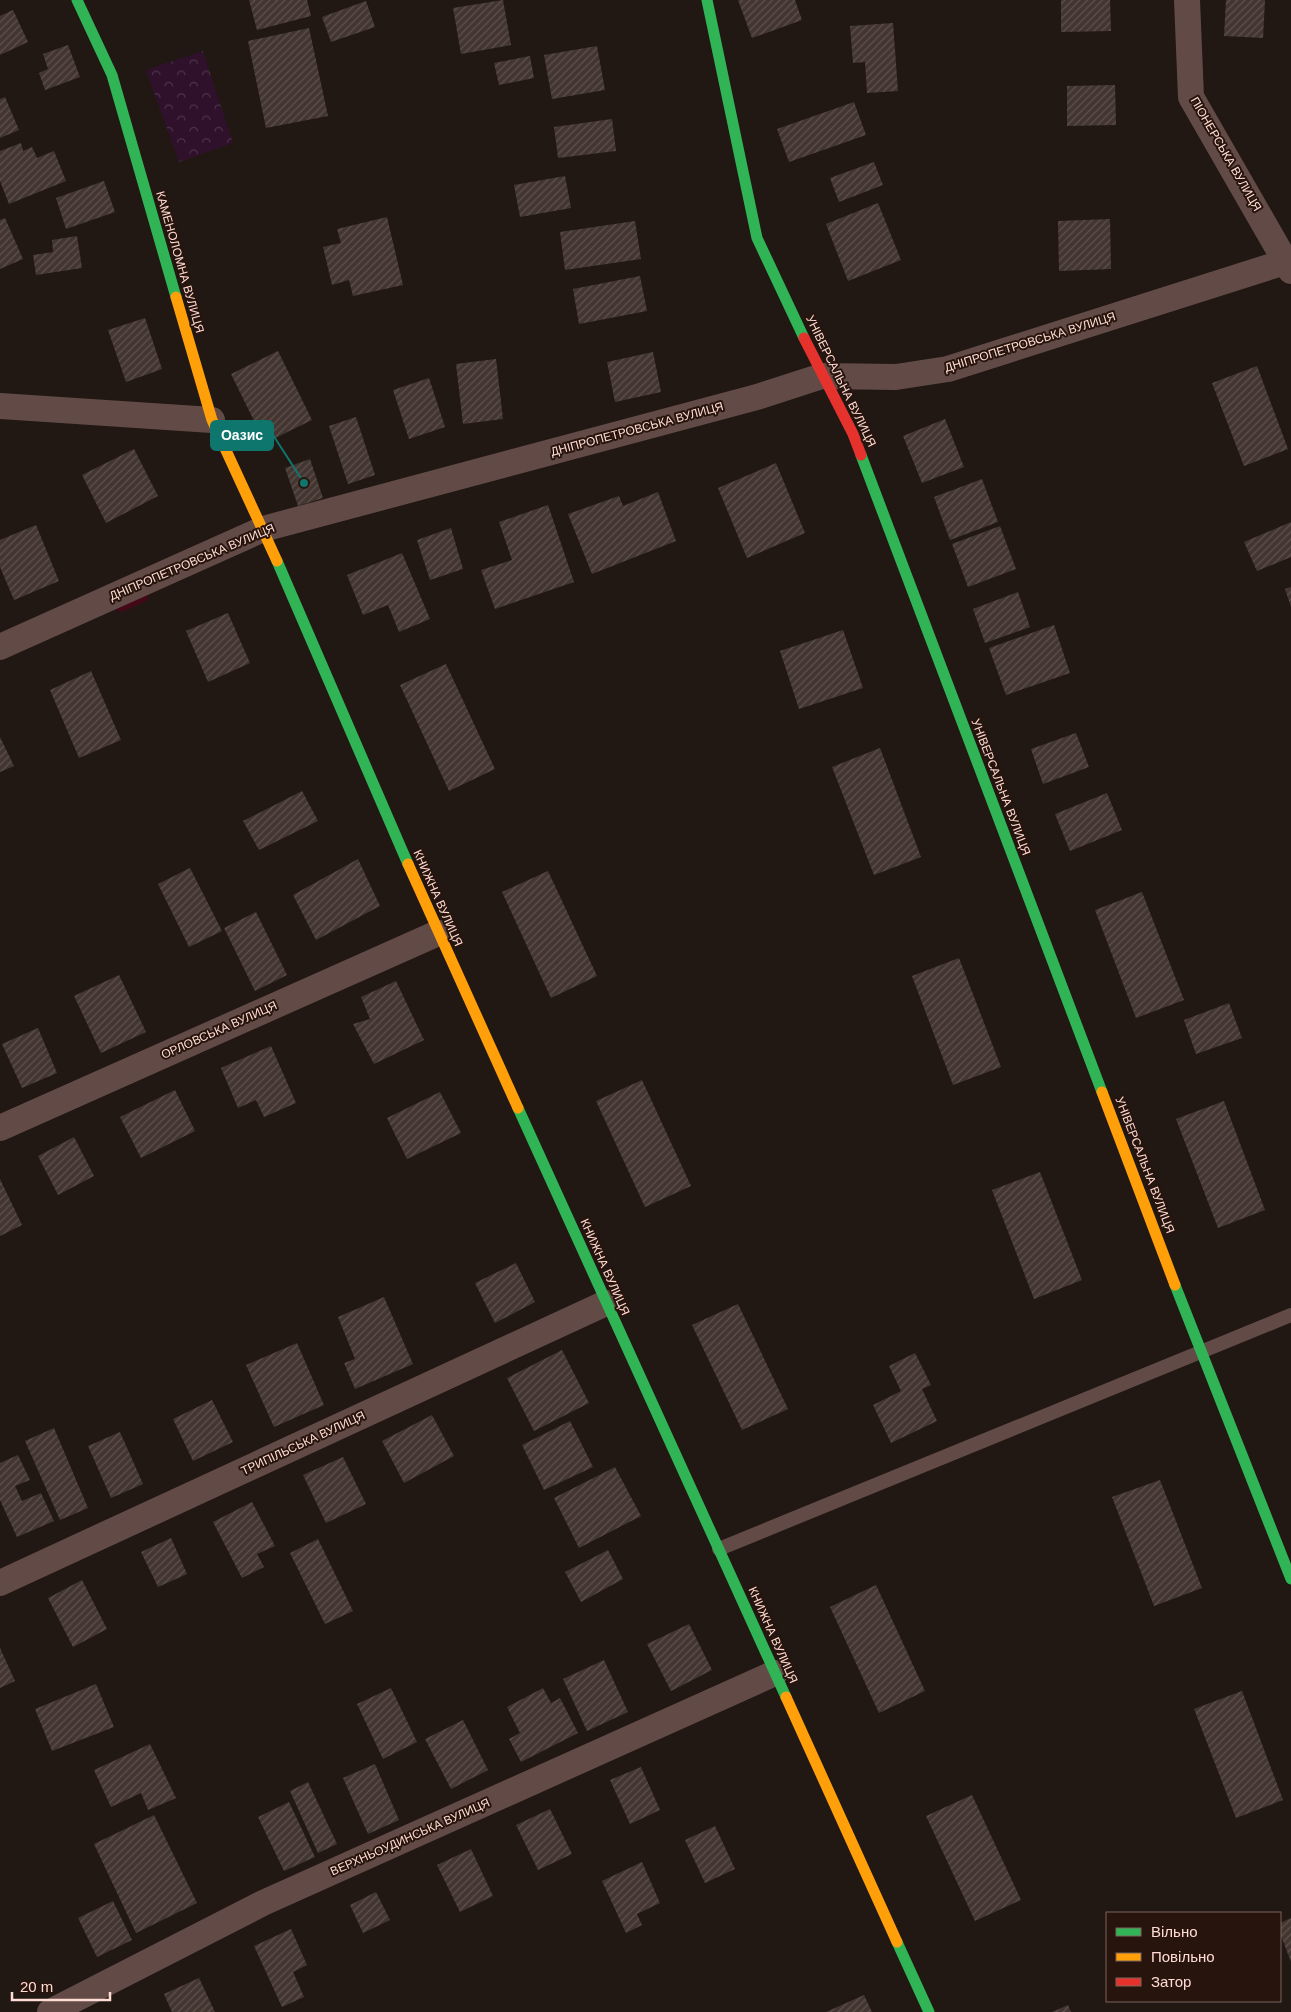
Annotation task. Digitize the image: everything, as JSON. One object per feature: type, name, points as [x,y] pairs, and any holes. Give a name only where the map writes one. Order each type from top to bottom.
[{"type":"street","name":"КАМЕНОЛОМНА ВУЛИЦЯ","points":[[77,0],[112,75],[212,420],[263,529]]},
{"type":"street","name":"УНІВЕРСАЛЬНА ВУЛИЦЯ","points":[[707,0],[757,238],[822,376],[853,434],[1200,1351],[1291,1579]]},
{"type":"street","name":"ПІОНЕРСЬКА ВУЛИЦЯ","points":[[1187,0],[1191,97],[1290,264]]},
{"type":"street","name":"ДНІПРОПЕТРОВСЬКА ВУЛИЦЯ","points":[[0,647],[263,529],[757,397],[822,376],[896,377],[948,369],[1290,264]]},
{"type":"street","points":[[0,406],[212,420]]},
{"type":"street","name":"КНИЖНА ВУЛИЦЯ","points":[[263,529],[438,933],[929,2012]]},
{"type":"street","name":"ОРЛОВСЬКА ВУЛИЦЯ","points":[[0,1128],[438,933]]},
{"type":"street","name":"ТРИПІЛЬСЬКА ВУЛИЦЯ","points":[[0,1583],[606,1303]]},
{"type":"street","name":"ВЕРХНЬОУДИНСЬКА ВУЛИЦЯ","points":[[50,2012],[263,1904],[775,1673]]},
{"type":"lane","points":[[718,1549],[1291,1315]]},
{"type":"green space","points":[[203,51],[233,143],[179,162],[146,70]]},
{"type":"building","points":[[249,0],[307,0],[311,16],[257,30]]},
{"type":"building","points":[[503,0],[511,45],[461,54],[453,8]]},
{"type":"building","points":[[738,0],[795,0],[802,20],[752,38]]},
{"type":"building","points":[[1061,0],[1110,0],[1111,31],[1061,32]]},
{"type":"building","points":[[1226,0],[1265,0],[1263,38],[1224,36]]},
{"type":"building","points":[[366,1],[375,27],[331,42],[322,17]]},
{"type":"building","points":[[13,10],[28,42],[0,55],[0,16]]},
{"type":"building","points":[[893,23],[898,91],[867,93],[865,62],[853,63],[850,26]]},
{"type":"building","points":[[309,28],[328,116],[266,128],[248,41]]},
{"type":"building","points":[[68,45],[80,77],[45,90],[39,73],[48,69],[43,54]]},
{"type":"building","points":[[597,46],[605,90],[552,99],[544,55]]},
{"type":"building","points":[[530,56],[534,78],[499,85],[494,63]]},
{"type":"building","points":[[1115,85],[1116,125],[1067,126],[1067,86]]},
{"type":"building","points":[[5,97],[19,130],[0,138],[0,99]]},
{"type":"building","points":[[854,102],[866,135],[789,162],[777,129]]},
{"type":"building","points":[[612,119],[616,151],[558,158],[554,127]]},
{"type":"building","points":[[21,143],[23,151],[32,147],[37,158],[54,151],[66,181],[9,204],[0,181],[0,151]]},
{"type":"building","points":[[874,162],[883,185],[839,202],[830,178]]},
{"type":"building","points":[[565,176],[571,208],[520,217],[514,185]]},
{"type":"building","points":[[104,181],[115,212],[66,229],[56,198]]},
{"type":"building","points":[[878,203],[901,260],[848,281],[826,224]]},
{"type":"building","points":[[387,217],[403,285],[353,296],[349,280],[332,285],[323,247],[341,243],[337,229]]},
{"type":"building","points":[[5,218],[23,259],[0,269],[0,220]]},
{"type":"building","points":[[1110,219],[1111,269],[1059,271],[1058,221]]},
{"type":"building","points":[[635,221],[641,259],[565,270],[560,232]]},
{"type":"building","points":[[77,236],[82,268],[36,275],[33,255],[53,252],[52,240]]},
{"type":"building","points":[[640,276],[647,311],[579,324],[573,289]]},
{"type":"building","points":[[145,318],[162,369],[126,382],[108,330]]},
{"type":"building","points":[[278,351],[312,420],[265,443],[231,374]]},
{"type":"building","points":[[653,352],[661,392],[615,402],[607,362]]},
{"type":"building","points":[[496,359],[503,419],[463,424],[456,364]]},
{"type":"building","points":[[1257,366],[1288,449],[1244,466],[1212,383]]},
{"type":"building","points":[[429,378],[445,427],[409,439],[393,390]]},
{"type":"building","points":[[356,417],[375,475],[348,484],[329,426]]},
{"type":"building","points":[[945,419],[964,467],[922,483],[903,436]]},
{"type":"building","points":[[134,449],[158,496],[106,523],[82,475]]},
{"type":"building","points":[[310,459],[323,498],[298,506],[285,468]]},
{"type":"building","points":[[776,463],[805,533],[747,558],[718,488]]},
{"type":"building","points":[[982,479],[998,522],[950,540],[934,497]]},
{"type":"building","points":[[658,492],[676,541],[592,574],[568,514],[619,496],[623,506]]},
{"type":"building","points":[[548,505],[574,582],[495,609],[481,570],[512,560],[499,522]]},
{"type":"building","points":[[1291,522],[1291,557],[1257,571],[1244,542]]},
{"type":"building","points":[[36,525],[59,581],[14,600],[0,567],[0,540]]},
{"type":"building","points":[[1000,526],[1016,569],[968,587],[952,544]]},
{"type":"building","points":[[451,528],[463,569],[430,580],[417,540]]},
{"type":"building","points":[[402,553],[430,619],[399,632],[388,605],[363,615],[347,575]]},
{"type":"building","points":[[1291,587],[1291,607],[1285,589]]},
{"type":"building","points":[[1018,592],[1030,627],[985,643],[973,609]]},
{"type":"building","points":[[228,613],[250,663],[208,682],[186,631]]},
{"type":"building","points":[[1054,625],[1070,673],[1006,695],[989,648]]},
{"type":"building","points":[[843,630],[863,688],[799,709],[780,651]]},
{"type":"building","points":[[446,664],[495,769],[449,791],[400,685]]},
{"type":"building","points":[[91,671],[121,740],[79,758],[50,690]]},
{"type":"building","points":[[1076,733],[1089,767],[1043,784],[1031,749]]},
{"type":"building","points":[[0,737],[14,766],[0,772]]},
{"type":"building","points":[[880,748],[921,857],[874,875],[832,767]]},
{"type":"building","points":[[302,791],[318,821],[259,850],[243,821]]},
{"type":"building","points":[[1107,793],[1122,830],[1070,851],[1055,814]]},
{"type":"building","points":[[358,859],[380,906],[316,940],[293,895]]},
{"type":"building","points":[[190,868],[222,931],[189,947],[158,884]]},
{"type":"building","points":[[548,871],[597,976],[551,998],[502,892]]},
{"type":"building","points":[[1142,892],[1184,1000],[1136,1018],[1095,910]]},
{"type":"building","points":[[256,912],[287,975],[255,991],[224,928]]},
{"type":"building","points":[[959,958],[1001,1067],[953,1085],[912,976]]},
{"type":"building","points":[[119,975],[146,1032],[101,1053],[74,996]]},
{"type":"building","points":[[396,981],[424,1040],[374,1064],[353,1024],[370,1019],[361,997]]},
{"type":"building","points":[[1229,1003],[1242,1038],[1196,1054],[1184,1020]]},
{"type":"building","points":[[38,1028],[57,1073],[22,1088],[2,1044]]},
{"type":"building","points":[[271,1046],[296,1103],[264,1117],[256,1100],[238,1108],[221,1068]]},
{"type":"building","points":[[642,1080],[691,1186],[645,1207],[596,1101]]},
{"type":"building","points":[[175,1090],[195,1131],[141,1158],[120,1117]]},
{"type":"building","points":[[440,1092],[461,1133],[407,1159],[387,1118]]},
{"type":"building","points":[[1224,1101],[1265,1210],[1218,1228],[1176,1119]]},
{"type":"building","points":[[74,1137],[94,1176],[58,1195],[38,1156]]},
{"type":"building","points":[[1040,1172],[1082,1280],[1034,1299],[992,1190]]},
{"type":"building","points":[[0,1179],[22,1225],[0,1236]]},
{"type":"building","points":[[516,1263],[535,1302],[495,1323],[475,1283]]},
{"type":"building","points":[[384,1297],[413,1364],[355,1389],[344,1363],[355,1359],[338,1317]]},
{"type":"building","points":[[738,1304],[788,1409],[742,1430],[692,1325]]},
{"type":"building","points":[[297,1343],[324,1405],[274,1427],[246,1365]]},
{"type":"building","points":[[562,1350],[589,1403],[534,1431],[507,1378]]},
{"type":"building","points":[[915,1353],[931,1385],[922,1389],[937,1421],[891,1443],[873,1405],[901,1391],[889,1366]]},
{"type":"building","points":[[212,1400],[233,1442],[193,1461],[173,1419]]},
{"type":"building","points":[[432,1415],[454,1456],[404,1483],[382,1441]]},
{"type":"building","points":[[570,1421],[593,1467],[544,1490],[522,1445]]},
{"type":"building","points":[[54,1428],[88,1508],[60,1520],[25,1441]]},
{"type":"building","points":[[120,1432],[143,1484],[111,1498],[88,1446]]},
{"type":"building","points":[[18,1455],[30,1480],[15,1486],[22,1501],[41,1493],[54,1521],[17,1537],[0,1500],[0,1463]]},
{"type":"building","points":[[343,1457],[366,1504],[326,1523],[303,1475]]},
{"type":"building","points":[[615,1467],[641,1516],[579,1548],[554,1498]]},
{"type":"building","points":[[1160,1480],[1202,1588],[1154,1606],[1112,1497]]},
{"type":"building","points":[[252,1502],[275,1546],[257,1554],[264,1567],[242,1578],[213,1522]]},
{"type":"building","points":[[171,1538],[187,1574],[158,1587],[141,1552]]},
{"type":"building","points":[[318,1539],[353,1611],[325,1624],[290,1553]]},
{"type":"building","points":[[608,1550],[623,1579],[581,1602],[565,1572]]},
{"type":"building","points":[[82,1580],[107,1629],[73,1647],[48,1598]]},
{"type":"building","points":[[876,1585],[925,1691],[879,1713],[830,1607]]},
{"type":"building","points":[[689,1624],[712,1670],[671,1691],[647,1644]]},
{"type":"building","points":[[0,1648],[15,1681],[0,1688]]},
{"type":"building","points":[[604,1660],[628,1712],[587,1731],[563,1679]]},
{"type":"building","points":[[96,1684],[114,1727],[52,1751],[35,1709]]},
{"type":"building","points":[[391,1688],[417,1742],[383,1759],[357,1704]]},
{"type":"building","points":[[543,1688],[551,1703],[560,1698],[578,1733],[521,1762],[509,1739],[520,1733],[507,1707]]},
{"type":"building","points":[[1242,1691],[1283,1800],[1236,1818],[1194,1709]]},
{"type":"building","points":[[463,1720],[488,1770],[451,1789],[425,1739]]},
{"type":"building","points":[[150,1744],[176,1798],[148,1810],[141,1793],[111,1807],[94,1770]]},
{"type":"building","points":[[375,1764],[399,1820],[368,1834],[343,1778]]},
{"type":"building","points":[[641,1767],[660,1810],[630,1824],[610,1780]]},
{"type":"building","points":[[308,1782],[337,1844],[318,1853],[290,1791]]},
{"type":"building","points":[[972,1795],[1021,1900],[975,1921],[926,1816]]},
{"type":"building","points":[[289,1802],[315,1857],[284,1871],[258,1817]]},
{"type":"building","points":[[550,1809],[572,1854],[538,1870],[516,1825]]},
{"type":"building","points":[[154,1815],[197,1903],[136,1933],[94,1844]]},
{"type":"building","points":[[715,1826],[735,1869],[705,1883],[685,1840]]},
{"type":"building","points":[[471,1849],[493,1896],[460,1912],[437,1865]]},
{"type":"building","points":[[642,1862],[660,1903],[637,1914],[642,1925],[626,1933],[602,1881]]},
{"type":"building","points":[[376,1892],[390,1920],[363,1933],[350,1905]]},
{"type":"building","points":[[113,1901],[132,1940],[97,1957],[78,1918]]},
{"type":"building","points":[[1291,1918],[1291,1962],[1281,1936],[1281,1923]]},
{"type":"building","points":[[291,1929],[307,1965],[293,1972],[304,1997],[282,2007],[254,1946]]},
{"type":"building","points":[[199,1978],[215,2012],[172,2012],[164,1994]]},
{"type":"building","points":[[864,1995],[872,2012],[826,2012]]},
{"type":"building","points":[[1068,2005],[1071,2012],[1052,2012]]},
{"type":"waterway","points":[[121,607],[143,597]]},
{"type":"traffic: fast","points":[[77,0],[112,75],[176,297]]},
{"type":"traffic: fast","points":[[707,0],[757,238],[804,338]]},
{"type":"traffic: fast","points":[[861,455],[1102,1092]]},
{"type":"traffic: fast","points":[[277,561],[408,864]]},
{"type":"traffic: fast","points":[[518,1108],[786,1697]]},
{"type":"traffic: fast","points":[[1175,1285],[1291,1579]]},
{"type":"traffic: fast","points":[[897,1942],[929,2012]]},
{"type":"traffic: slow","points":[[176,297],[212,420],[277,561]]},
{"type":"traffic: slow","points":[[408,864],[518,1108]]},
{"type":"traffic: slow","points":[[1102,1092],[1175,1285]]},
{"type":"traffic: slow","points":[[786,1697],[897,1942]]},
{"type":"traffic: jam","points":[[804,338],[853,434],[861,455]]},
{"type":"place","name":"Оазис","points":[[304,483]]}]
